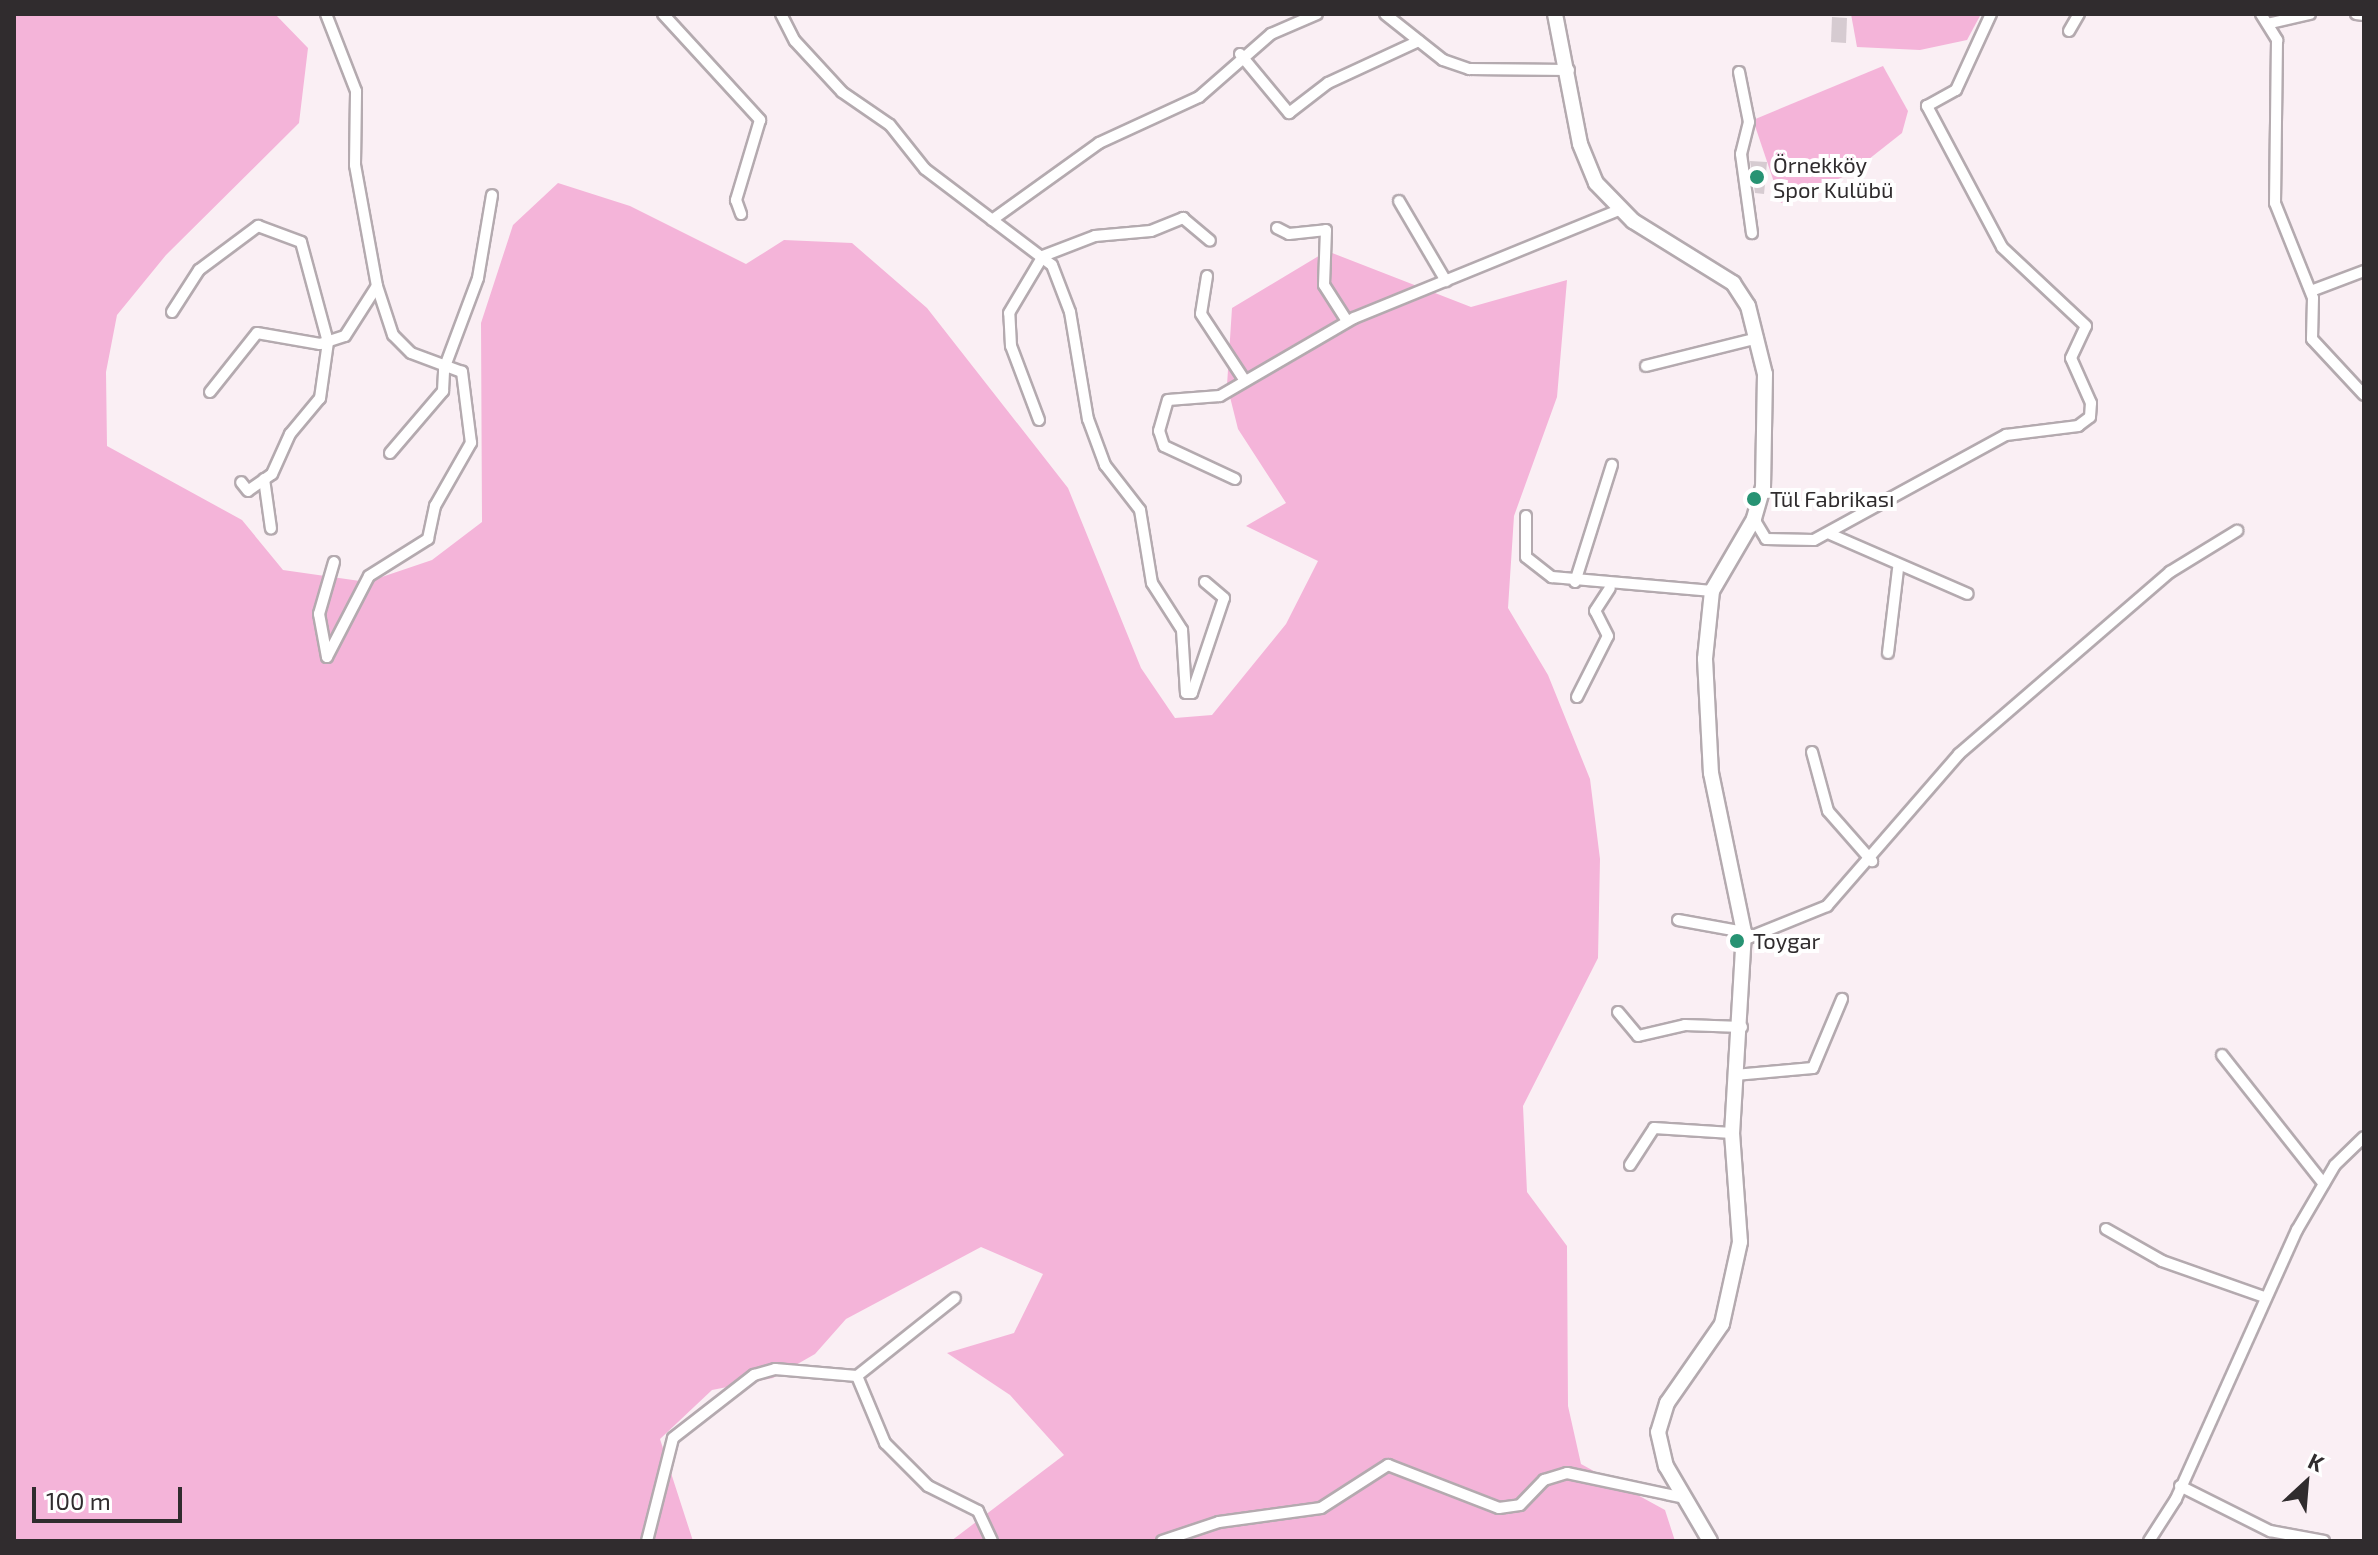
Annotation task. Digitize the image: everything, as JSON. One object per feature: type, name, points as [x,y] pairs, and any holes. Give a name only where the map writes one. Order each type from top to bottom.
[{"type":"main road","points":[[1555,14],[1569,70],[1584,156],[1619,210],[1724,274],[1744,298],[1758,338],[1766,421],[1754,519],[1712,591],[1705,659],[1711,773],[1744,936],[1742,1027],[1735,1075],[1732,1133],[1740,1242],[1733,1292],[1714,1340],[1659,1423],[1661,1455],[1710,1541]]},
{"type":"street","points":[[326,14],[356,91],[355,165],[377,286],[393,335],[411,353],[458,366],[469,391],[467,454],[435,506],[428,539],[369,576],[327,657],[319,614],[334,562]]},
{"type":"street","points":[[663,14],[760,120],[736,200],[741,214]]},
{"type":"street","points":[[781,14],[795,41],[842,92],[890,125],[963,204],[1043,256],[1062,284],[1088,419],[1105,465],[1140,510],[1152,583],[1182,630],[1186,693],[1192,693],[1224,598],[1205,582]]},
{"type":"street","points":[[992,220],[1099,143],[1199,97],[1240,54],[1317,14]]},
{"type":"street","points":[[1385,14],[1419,41],[1469,69],[1569,70]]},
{"type":"street","points":[[1754,519],[1777,543],[1830,534],[2006,435],[2078,426],[2090,417],[2091,403],[2071,358],[2086,326],[2002,247],[1927,106],[1956,90],[1991,14]]},
{"type":"street","points":[[2069,31],[2079,14]]},
{"type":"street","points":[[2261,14],[2271,23],[2275,203],[2311,291],[2312,339],[2364,395]]},
{"type":"street","points":[[2271,23],[2310,14]]},
{"type":"street","points":[[2356,14],[2364,15]]},
{"type":"street","points":[[1240,54],[1289,113],[1328,83],[1419,41]]},
{"type":"street","points":[[1739,72],[1749,122],[1741,154],[1752,233]]},
{"type":"street","points":[[390,453],[437,407],[446,363],[478,278],[492,195]]},
{"type":"street","points":[[1399,201],[1446,281]]},
{"type":"street","points":[[1235,479],[1174,453],[1159,431],[1168,400],[1210,400],[1347,321],[1619,210]]},
{"type":"street","points":[[1039,420],[1011,346],[1009,313],[1043,256],[1095,236],[1151,231],[1183,218],[1210,241]]},
{"type":"street","points":[[172,312],[199,270],[258,226],[276,229],[301,242],[328,342],[320,398],[264,479],[248,491],[241,482]]},
{"type":"street","points":[[1277,228],[1289,234],[1326,230],[1324,285],[1347,321]]},
{"type":"street","points":[[2311,291],[2364,271]]},
{"type":"street","points":[[1207,276],[1201,314],[1245,381]]},
{"type":"street","points":[[210,392],[257,333],[328,342],[356,324],[377,286]]},
{"type":"street","points":[[1646,366],[1758,338]]},
{"type":"street","points":[[1575,582],[1612,465]]},
{"type":"street","points":[[264,479],[271,529]]},
{"type":"street","points":[[1526,516],[1526,557],[1552,577],[1610,588],[1712,591]]},
{"type":"street","points":[[1678,920],[1744,936],[1827,906],[1872,861],[1959,754],[2170,572],[2237,531]]},
{"type":"street","points":[[1830,534],[1898,569],[1968,594]]},
{"type":"street","points":[[1888,653],[1898,569]]},
{"type":"street","points":[[1577,697],[1608,636],[1596,606],[1610,588]]},
{"type":"street","points":[[1812,752],[1828,811],[1872,861]]},
{"type":"street","points":[[1735,1075],[1813,1068],[1842,999]]},
{"type":"street","points":[[1618,1012],[1638,1036],[1685,1025],[1742,1027]]},
{"type":"street","points":[[2222,1055],[2324,1184]]},
{"type":"street","points":[[1630,1165],[1654,1128],[1732,1133]]},
{"type":"street","points":[[2149,1541],[2180,1486],[2264,1297],[2324,1184],[2364,1137]]},
{"type":"street","points":[[2106,1229],[2162,1261],[2264,1297]]},
{"type":"street","points":[[647,1541],[663,1499],[665,1453],[678,1433],[765,1371],[857,1376],[883,1361],[917,1321],[955,1298]]},
{"type":"street","points":[[857,1376],[885,1443],[928,1486],[978,1511],[992,1541]]},
{"type":"street","points":[[1162,1541],[1219,1522],[1321,1508],[1388,1465],[1499,1508],[1520,1505],[1544,1480],[1567,1473],[1685,1498]]},
{"type":"street","points":[[2180,1486],[2270,1531],[2324,1541]]},
{"type":"shaded area","points":[[14,14],[275,14],[308,48],[299,123],[166,255],[117,315],[106,372],[107,446],[242,520],[283,570],[367,582],[432,560],[482,522],[481,323],[513,225],[558,183],[630,206],[746,264],[784,240],[852,243],[927,308],[1068,488],[1141,668],[1175,718],[1212,715],[1286,624],[1318,561],[1246,526],[1286,503],[1238,429],[1227,385],[1232,308],[1327,251],[1471,307],[1567,280],[1557,397],[1514,516],[1508,608],[1548,675],[1590,779],[1600,859],[1598,958],[1523,1106],[1527,1192],[1567,1246],[1568,1406],[1581,1464],[1665,1510],[1675,1541],[951,1541],[1064,1455],[1010,1395],[947,1353],[1014,1333],[1043,1274],[981,1247],[846,1319],[815,1354],[773,1378],[712,1390],[660,1439],[693,1541],[14,1541]]},
{"type":"shaded area","points":[[1851,14],[1981,14],[1967,40],[1920,50],[1857,47]]},
{"type":"shaded area","points":[[1883,66],[1908,111],[1902,133],[1850,174],[1781,203],[1753,120]]},
{"type":"building","points":[[1832,17],[1847,18],[1846,43],[1831,42]]},
{"type":"building","name":"Örnekköy Spor Kulübü","points":[[1750,161],[1767,162],[1764,194],[1755,193]]},
{"type":"place","name":"Örnekköy Spor Kulübü","points":[[1757,177]]},
{"type":"place","name":"Tül Fabrikası","points":[[1754,499]]},
{"type":"place","name":"Toygar","points":[[1737,941]]}]
